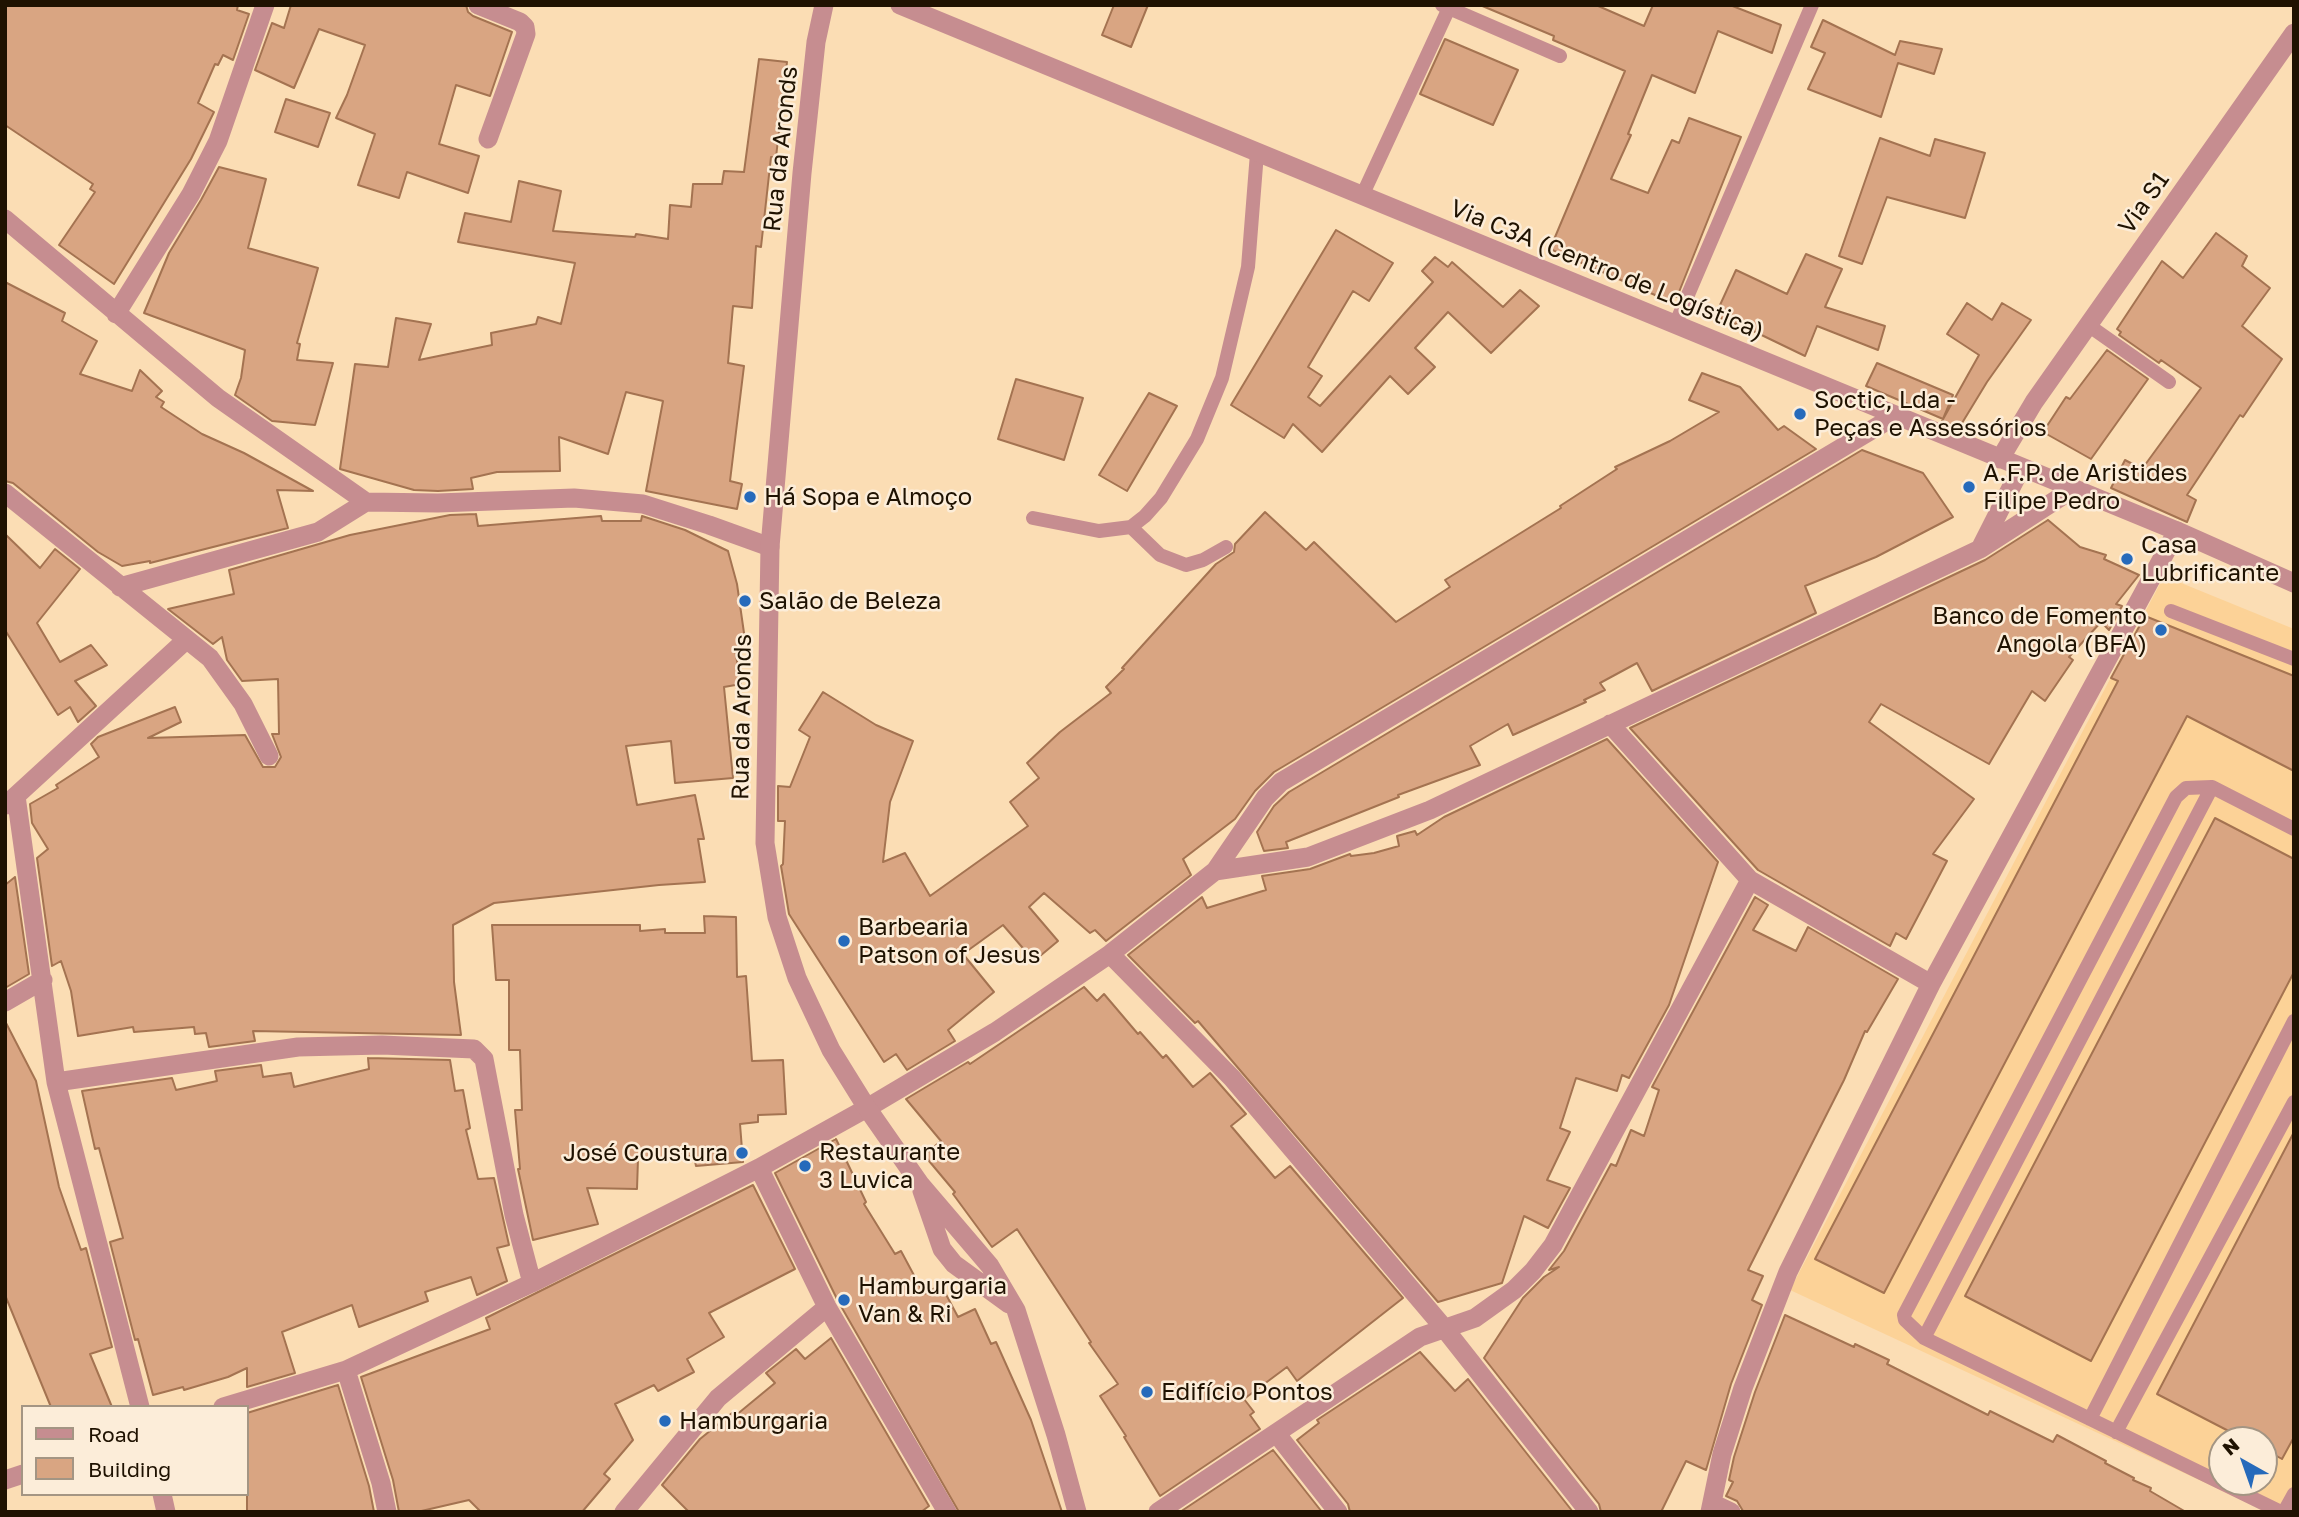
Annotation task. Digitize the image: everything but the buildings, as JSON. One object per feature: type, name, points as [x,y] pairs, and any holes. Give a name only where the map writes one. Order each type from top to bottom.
[{"type":"street","points":[[116,314],[191,194],[218,141],[265,5]]},
{"type":"street","points":[[478,5],[520,22],[525,27],[526,34],[488,139]]},
{"type":"street","name":"Rua da Aronds","points":[[824,5],[816,42],[802,173],[770,547],[765,843],[777,917],[797,978],[831,1050],[867,1108],[920,1184]]},
{"type":"street","name":"Via C3A (Centro de Logística)","points":[[900,5],[2177,531],[2294,583]]},
{"type":"street","name":"Via S1","points":[[2000,459],[2034,402],[2294,33]]},
{"type":"street","points":[[5,219],[218,398],[366,502]]},
{"type":"street","points":[[230,1405],[346,1370],[532,1283],[759,1168],[995,1032],[1110,954],[1215,871],[1265,798],[1281,782],[1895,416]]},
{"type":"street","points":[[1980,550],[2021,468]]},
{"type":"street","points":[[1215,871],[1308,857],[1407,820],[1980,550],[2073,489]]},
{"type":"street","points":[[5,493],[210,658],[243,704],[269,755]]},
{"type":"street","points":[[120,587],[318,533],[366,502],[438,503],[574,498],[643,504],[770,547]]},
{"type":"street","points":[[1731,1512],[1711,1507],[1722,1454],[1743,1388],[1788,1272],[1931,984],[2177,531]]},
{"type":"street","points":[[139,1405],[56,1082],[43,980],[11,801],[186,640]]},
{"type":"street","points":[[1610,723],[1750,880],[1931,984]]},
{"type":"street","points":[[1158,1512],[1420,1337],[1475,1318],[1514,1290],[1534,1271],[1553,1245],[1750,880]]},
{"type":"street","points":[[1110,954],[1232,1078],[1444,1328],[1589,1512]]},
{"type":"street","points":[[5,1002],[43,980]]},
{"type":"street","points":[[56,1082],[298,1047],[382,1045],[474,1049],[484,1059],[514,1215],[532,1283]]},
{"type":"street","points":[[759,1168],[827,1307],[947,1512]]},
{"type":"street","points":[[920,1184],[943,1249],[954,1264],[1016,1310]]},
{"type":"street","points":[[920,1184],[990,1266],[1016,1310],[1056,1435],[1077,1512]]},
{"type":"street","points":[[624,1512],[718,1398],[827,1307]]},
{"type":"street","points":[[346,1370],[381,1483],[387,1512]]},
{"type":"street","points":[[1276,1433],[1338,1512]]},
{"type":"lane","points":[[1675,325],[1812,5]]},
{"type":"lane","points":[[1362,196],[1446,7],[1560,56]]},
{"type":"lane","points":[[1033,518],[1099,531],[1131,527],[1161,498],[1198,439],[1222,378],[1248,267],[1257,153]]},
{"type":"lane","points":[[2088,325],[2169,382]]},
{"type":"lane","points":[[1131,527],[1160,555],[1186,565],[1203,560],[1226,547]]},
{"type":"lane","points":[[2171,611],[2294,659]]},
{"type":"lane","points":[[2294,830],[2212,787],[2186,788],[2176,797],[1905,1311],[1906,1320],[1924,1338],[2283,1512],[2294,1494]]},
{"type":"lane","points":[[1924,1338],[2212,787]]},
{"type":"lane","points":[[2090,1419],[2294,1021]]},
{"type":"lane","points":[[2116,1432],[2294,1102]]},
{"type":"shaded area","points":[[2164,576],[2294,629],[2294,1512],[2268,1512],[2234,1496],[2278,1496],[2278,1426],[2208,1426],[2208,1484],[1790,1290]]},
{"type":"place","name":"Soctic, Lda - Peças e Assessórios","points":[[1800,414]]},
{"type":"place","name":"A.F.P. de Aristides Filipe Pedro","points":[[1969,487]]},
{"type":"place","name":"Há Sopa e Almoço","points":[[750,497]]},
{"type":"place","name":"Casa Lubrificante","points":[[2127,559]]},
{"type":"place","name":"Salão de Beleza","points":[[745,601]]},
{"type":"place","name":"Banco de Fomento Angola (BFA)","points":[[2161,630]]},
{"type":"place","name":"Barbearia Patson of Jesus","points":[[844,941]]},
{"type":"place","name":"José Coustura","points":[[742,1153]]},
{"type":"place","name":"Restaurante 3 Luvica","points":[[805,1166]]},
{"type":"place","name":"Hamburgaria Van & Ri","points":[[844,1300]]},
{"type":"place","name":"Edifício Pontos","points":[[1147,1392]]},
{"type":"place","name":"Hamburgaria","points":[[665,1421]]}]
